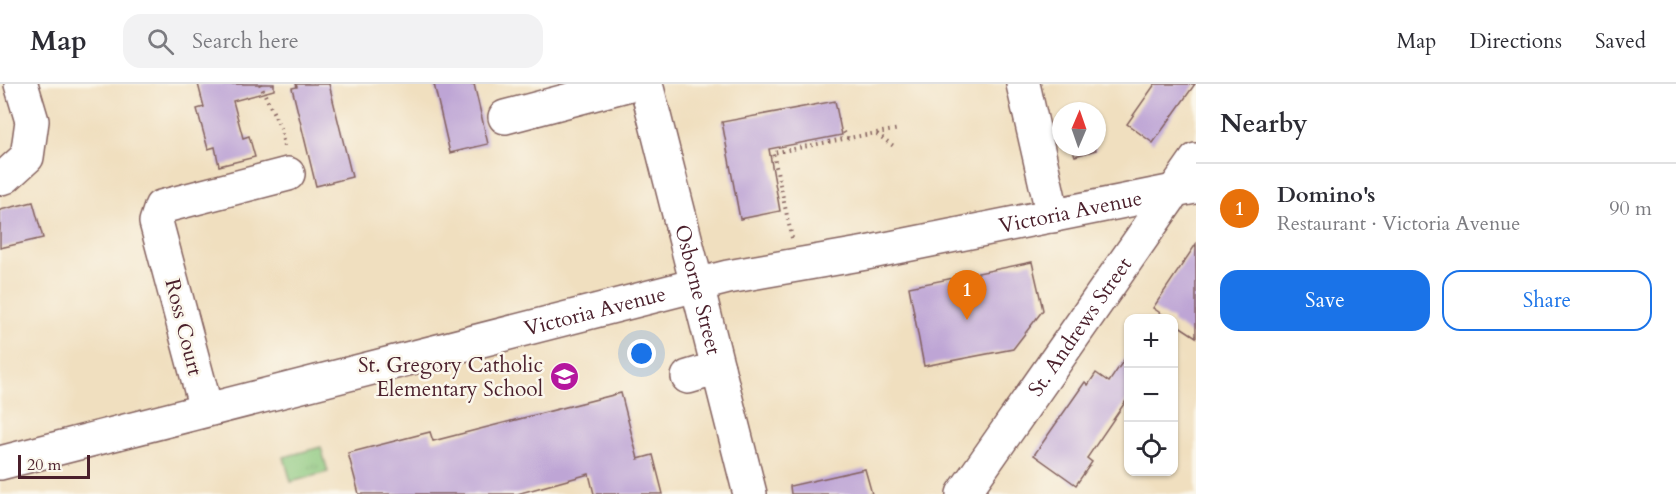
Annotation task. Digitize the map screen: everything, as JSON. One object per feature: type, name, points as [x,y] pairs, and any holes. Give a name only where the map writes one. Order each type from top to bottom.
[{"type":"street","points":[[0,178],[5,177],[27,156],[32,121],[21,84]]},
{"type":"street","points":[[505,117],[630,84]]},
{"type":"street","name":"Osborne Street","points":[[646,84],[697,285],[703,372],[750,494]]},
{"type":"street","points":[[1023,84],[1053,216]]},
{"type":"street","name":"St. Andrews Street","points":[[963,494],[1186,189],[1196,160]]},
{"type":"street","name":"Ross Court","points":[[206,409],[156,222],[161,207],[288,174]]},
{"type":"street","name":"Victoria Avenue","points":[[0,463],[697,285],[1186,189]]},
{"type":"path","points":[[260,84],[281,129],[288,174]]},
{"type":"path","points":[[794,248],[773,153],[900,129]]},
{"type":"path","points":[[844,132],[848,138]]},
{"type":"path","points":[[876,133],[895,147]]},
{"type":"green space","points":[[321,447],[328,472],[291,482],[284,457]]},
{"type":"building","points":[[198,84],[274,84],[274,90],[233,101],[243,138],[249,136],[255,157],[219,166],[215,147],[208,149],[197,109],[204,107]]},
{"type":"building","points":[[296,84],[329,84],[352,177],[316,186],[292,88],[297,87]]},
{"type":"building","points":[[434,84],[474,84],[488,144],[450,153]]},
{"type":"building","points":[[1155,84],[1195,84],[1153,143],[1127,124]]},
{"type":"building","points":[[835,101],[842,135],[769,149],[780,211],[740,219],[722,122]]},
{"type":"building","points":[[33,202],[43,238],[0,248],[0,210]]},
{"type":"building","points":[[1196,244],[1196,337],[1178,325],[1178,314],[1162,314],[1153,308]]},
{"type":"building","points":[[1032,262],[1043,310],[1013,349],[924,366],[909,287]]},
{"type":"building","points":[[1124,360],[1124,404],[1087,458],[1092,462],[1076,485],[1034,455],[1085,382],[1088,385],[1096,373],[1109,382]]},
{"type":"building","points":[[621,393],[638,459],[653,455],[663,494],[594,494],[589,474],[517,494],[359,494],[348,453],[430,432],[433,441]]},
{"type":"building","points":[[865,469],[872,494],[791,494],[790,486]]},
{"type":"place","name":"Domino's","points":[[967,320]]},
{"type":"place","name":"St. Gregory Catholic Elementary School","points":[[564,377]]}]
